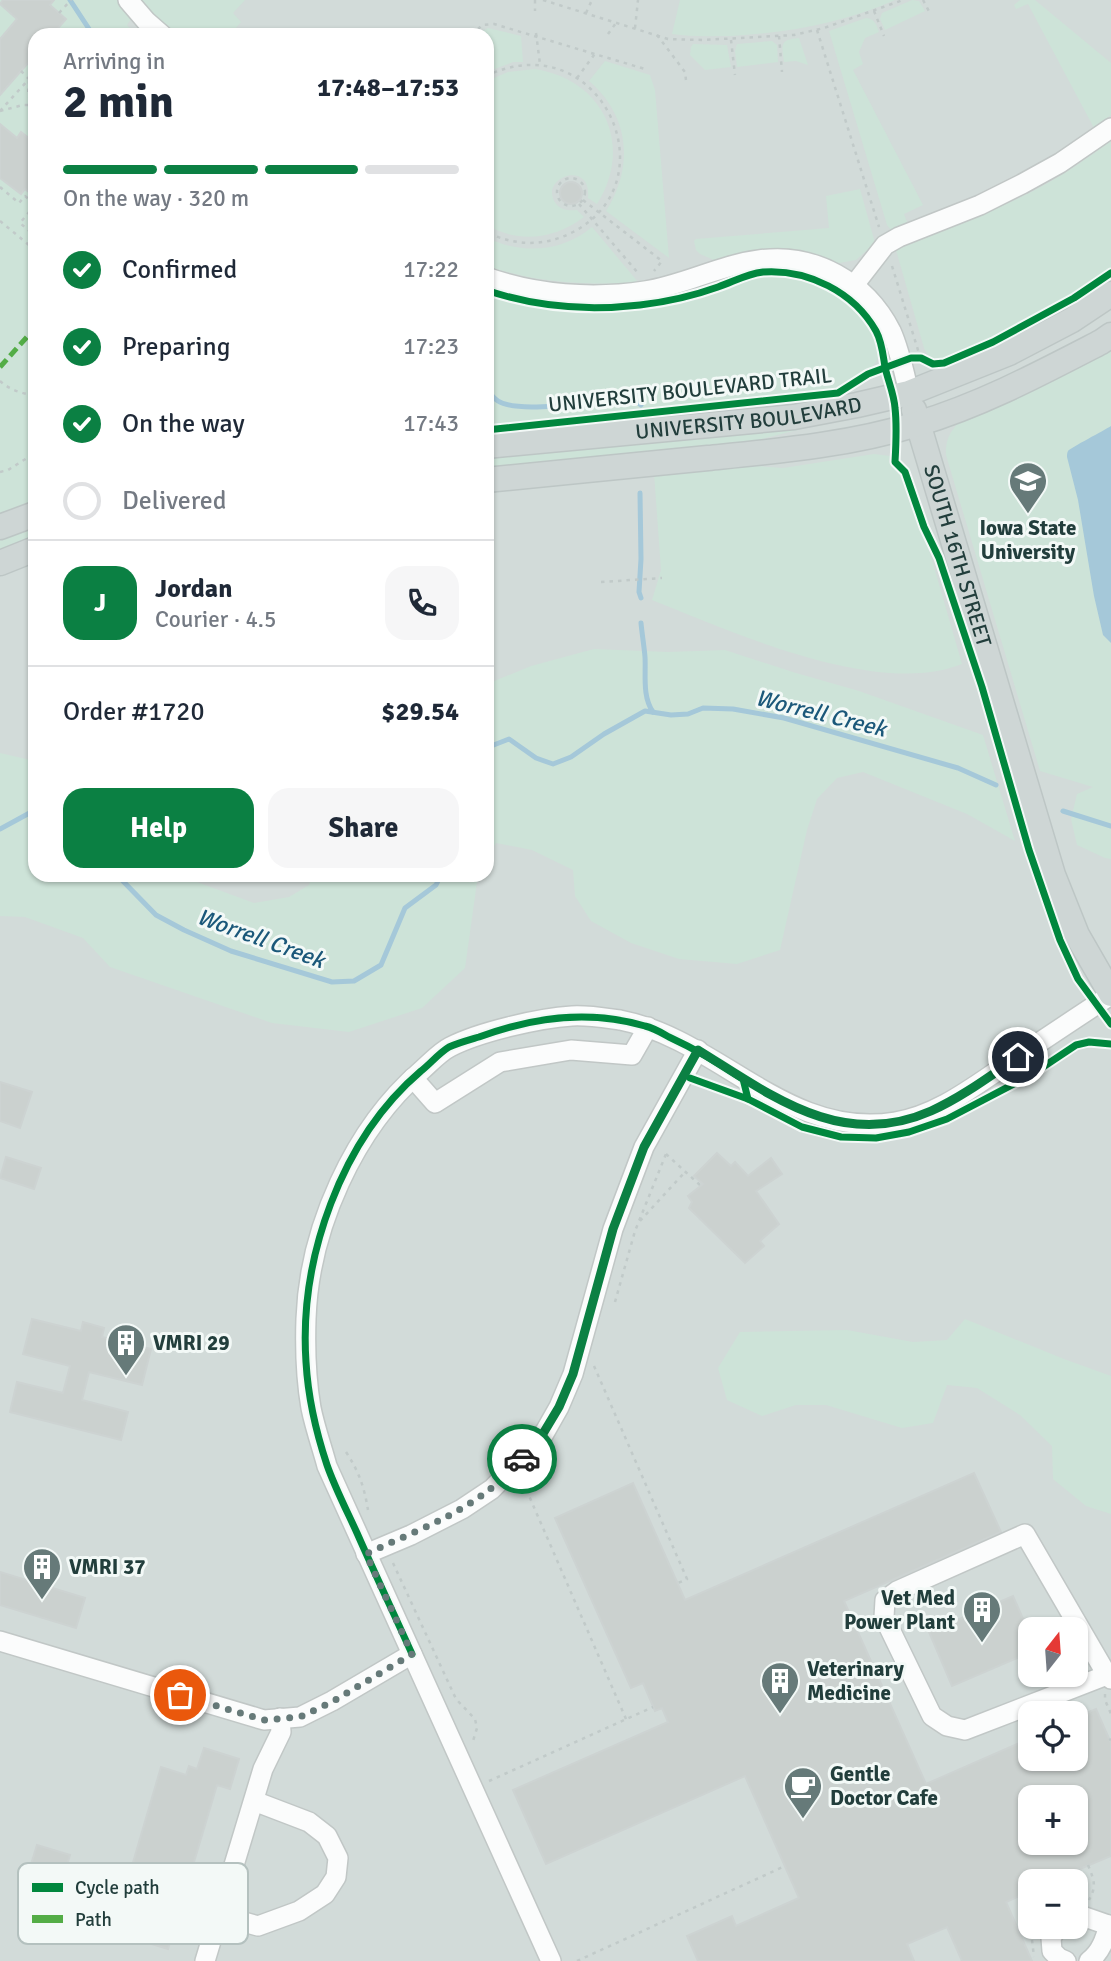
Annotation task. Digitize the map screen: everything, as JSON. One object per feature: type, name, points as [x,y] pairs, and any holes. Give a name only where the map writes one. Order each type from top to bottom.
[{"type":"main road","name":"UNIVERSITY BOULEVARD","points":[[494,445],[794,417],[909,393],[1009,353],[1072,320],[1111,294]]},
{"type":"main road","name":"UNIVERSITY BOULEVARD","points":[[494,479],[800,449],[862,438],[947,414],[1032,377],[1111,335]]},
{"type":"main road","name":"SOUTH 16TH STREET","points":[[909,393],[1054,875],[1077,935],[1111,994]]},
{"type":"main road","points":[[0,527],[28,517]]},
{"type":"main road","points":[[0,563],[28,552]]},
{"type":"street","points":[[128,0],[154,28]]},
{"type":"street","points":[[854,285],[885,245],[980,205],[1022,184],[1060,163],[1111,128]]},
{"type":"street","points":[[494,279],[570,294],[619,294],[647,291],[759,260],[787,258],[820,267],[836,273],[854,285],[883,317],[906,360],[909,393]]},
{"type":"street","points":[[551,1961],[327,1466],[312,1410],[306,1362],[306,1316],[312,1270],[322,1229],[337,1186],[359,1148],[387,1105],[448,1048],[494,1031],[535,1022],[573,1016],[617,1020],[648,1027],[698,1050],[743,1079],[809,1114],[861,1124],[895,1122],[933,1110],[965,1092],[1111,994]]},
{"type":"street","points":[[413,1078],[435,1103],[500,1062],[571,1051],[632,1055],[648,1027]]},
{"type":"street","points":[[366,1554],[462,1509],[492,1489],[541,1437],[559,1407],[573,1374],[613,1229],[644,1147],[698,1050]]},
{"type":"street","points":[[1025,1534],[1109,1677],[965,1730],[947,1726],[932,1716],[884,1617],[885,1600],[897,1591],[1025,1534]]},
{"type":"street","points":[[0,1641],[264,1720],[300,1717],[332,1702],[412,1654]]},
{"type":"street","points":[[235,1863],[264,1769],[281,1732],[280,1718]]},
{"type":"street","points":[[248,1923],[258,1926],[299,1911],[325,1894],[336,1877],[338,1858],[327,1836],[309,1822],[254,1801]]},
{"type":"street","points":[[1088,1918],[1110,1925],[1097,1955],[1089,1961]]},
{"type":"street","points":[[1051,1939],[1052,1951],[1066,1961]]},
{"type":"street","points":[[205,1961],[210,1944]]},
{"type":"path","points":[[59,13],[72,0]]},
{"type":"path","points":[[535,0],[535,11]]},
{"type":"path","points":[[542,0],[635,29],[682,40],[731,40],[817,30],[903,0]]},
{"type":"path","points":[[586,13],[592,0]]},
{"type":"path","points":[[635,29],[638,0]]},
{"type":"path","points":[[923,0],[931,15]]},
{"type":"path","points":[[874,11],[884,36]]},
{"type":"path","points":[[479,28],[494,23],[645,69]]},
{"type":"path","points":[[608,34],[615,23]]},
{"type":"path","points":[[817,30],[882,235]]},
{"type":"path","points":[[536,35],[541,65]]},
{"type":"path","points":[[657,35],[685,72],[686,80]]},
{"type":"path","points":[[779,36],[782,72]]},
{"type":"path","points":[[731,40],[734,75]]},
{"type":"path","points":[[577,78],[595,52]]},
{"type":"path","points":[[494,73],[517,66],[541,65],[577,78],[591,88],[612,117],[620,151],[614,186],[599,212],[580,229],[562,238],[542,243],[522,244],[494,236]]},
{"type":"path","points":[[21,71],[28,78]]},
{"type":"path","points":[[0,111],[28,80]]},
{"type":"path","points":[[0,111],[28,105]]},
{"type":"path","points":[[572,178],[581,182],[585,190],[583,200],[579,204],[567,206],[559,201],[557,192],[563,180],[572,178]]},
{"type":"path","points":[[0,187],[19,203],[25,196],[28,199]]},
{"type":"path","points":[[583,200],[662,261],[648,275]]},
{"type":"path","points":[[579,204],[642,278]]},
{"type":"path","points":[[28,213],[20,223],[28,230]]},
{"type":"path","points":[[0,220],[28,244]]},
{"type":"path","points":[[889,256],[921,358],[920,370]]},
{"type":"path","points":[[906,360],[921,358],[933,364]]},
{"type":"path","points":[[0,381],[9,388],[28,395]]},
{"type":"path","points":[[0,472],[28,457]]},
{"type":"path","points":[[601,582],[662,578]]},
{"type":"path","points":[[660,1149],[701,1186]]},
{"type":"path","points":[[615,1302],[638,1223],[666,1154]]},
{"type":"path","points":[[638,1223],[685,1172]]},
{"type":"path","points":[[583,1340],[687,1579],[678,1583]]},
{"type":"path","points":[[346,1452],[359,1472],[368,1513]]},
{"type":"path","points":[[516,1466],[626,1719]]},
{"type":"path","points":[[385,1545],[456,1699],[474,1718],[477,1728],[470,1746]]},
{"type":"path","points":[[473,1789],[653,1707]]},
{"type":"path","points":[[577,1961],[785,1866]]},
{"type":"path","points":[[1088,1866],[1094,1891],[1088,1901]]},
{"type":"shaded area","points":[[0,0],[1111,0],[1111,1961],[0,1961]]},
{"type":"green space","points":[[0,0],[128,0],[126,14],[131,19],[127,25],[130,28],[28,28],[28,517],[0,527]]},
{"type":"green space","points":[[140,0],[245,0],[233,13],[241,22],[236,28],[171,28],[153,15]]},
{"type":"green space","points":[[680,0],[895,0],[814,26],[752,35],[686,36],[672,34]]},
{"type":"green space","points":[[912,0],[919,1],[925,11],[885,30],[880,19],[882,13]]},
{"type":"green space","points":[[1020,0],[1035,0],[1111,63],[1111,115],[1094,128],[1028,4],[1016,9],[1014,5]]},
{"type":"green space","points":[[866,18],[876,24],[879,32],[865,38],[859,52],[863,64],[853,70],[923,205],[904,214],[907,222],[891,230],[887,225],[829,31]]},
{"type":"green space","points":[[494,29],[521,36],[523,62],[513,62],[494,69]]},
{"type":"green space","points":[[799,38],[808,65],[796,61],[784,62],[783,44]]},
{"type":"green space","points":[[772,41],[777,45],[778,62],[737,67],[737,44]]},
{"type":"green space","points":[[693,44],[727,45],[731,67],[705,70],[690,55]]},
{"type":"green space","points":[[605,61],[650,75],[655,90],[669,258],[606,211],[621,177],[624,160],[620,126],[613,110],[589,81]]},
{"type":"green space","points":[[535,69],[559,76],[579,86],[595,101],[606,118],[612,138],[613,160],[608,182],[597,204],[588,198],[587,186],[582,178],[575,175],[559,180],[552,195],[556,204],[565,210],[577,210],[584,217],[549,234],[524,237],[494,228],[494,78],[508,72]]},
{"type":"green space","points":[[1111,141],[1111,270],[1045,312],[994,338],[940,360],[929,357],[924,348],[896,250],[902,245],[1033,191]]},
{"type":"green space","points":[[860,189],[875,243],[856,260],[839,263],[786,250],[751,251],[714,260],[696,250],[696,239],[829,228],[826,196]]},
{"type":"green space","points":[[592,227],[638,282],[562,282],[494,268],[494,241],[514,247],[541,248],[580,236]]},
{"type":"green space","points":[[758,277],[806,282],[834,295],[857,313],[874,335],[878,357],[870,368],[836,390],[494,425],[494,297],[534,306],[581,312],[629,311],[687,300]]},
{"type":"green space","points":[[1111,278],[1111,282],[1030,332],[944,366],[1028,328]]},
{"type":"green space","points":[[1111,345],[1111,859],[1077,845],[1071,819],[1077,794],[1093,787],[1040,771],[946,449],[950,435],[962,419]]},
{"type":"green space","points":[[796,425],[797,430],[739,445],[494,468],[494,455]]},
{"type":"green space","points":[[874,454],[890,456],[889,462],[903,475],[930,553],[962,664],[928,672],[889,673],[848,667],[763,643],[652,600],[661,570],[654,473],[742,465],[783,468]]},
{"type":"green space","points":[[28,526],[28,541],[0,551],[0,536]]},
{"type":"green space","points":[[594,649],[668,652],[725,650],[859,691],[983,735],[1015,841],[967,814],[863,772],[837,778],[817,799],[807,830],[780,950],[737,964],[679,959],[631,943],[591,921],[575,896],[573,870],[532,850],[496,843],[494,847],[494,681],[531,666]]},
{"type":"green space","points":[[0,753],[28,759],[28,882],[197,882],[254,903],[289,897],[310,882],[477,882],[465,968],[422,1008],[349,1032],[272,1023],[110,967],[83,938],[25,917],[0,916]]},
{"type":"green space","points":[[965,1319],[1111,1376],[1111,1514],[1086,1506],[1053,1479],[1052,1446],[1020,1415],[977,1388],[947,1385],[933,1423],[902,1428],[826,1405],[796,1405],[762,1416],[727,1400],[718,1368],[740,1332],[847,1330],[913,1342],[947,1340]]},
{"type":"water","points":[[1111,426],[1111,643],[1103,635],[1078,500],[1067,457],[1070,449]]},
{"type":"building","points":[[3,0],[54,0],[50,5],[66,19],[58,28],[28,28],[28,63],[0,95],[0,39],[17,19],[0,4]]},
{"type":"building","points":[[0,124],[17,138],[21,132],[28,138],[28,191],[25,189],[21,194],[0,178]]},
{"type":"building","points":[[571,182],[579,185],[582,193],[579,201],[571,204],[563,201],[560,193],[563,185]]},
{"type":"building","points":[[0,1082],[32,1092],[20,1128],[0,1121]]},
{"type":"building","points":[[717,1153],[731,1166],[735,1162],[748,1176],[771,1158],[782,1174],[756,1191],[779,1224],[760,1241],[764,1246],[745,1263],[689,1208],[692,1202],[688,1196],[703,1184],[694,1176]]},
{"type":"building","points":[[6,1157],[41,1168],[34,1189],[0,1178]]},
{"type":"building","name":"VMRI 29","points":[[32,1319],[81,1331],[83,1322],[104,1328],[102,1337],[151,1349],[142,1385],[89,1372],[82,1400],[128,1412],[121,1440],[10,1412],[17,1382],[63,1393],[70,1366],[23,1354]]},
{"type":"building","name":"Veterinary Medicine","points":[[974,1473],[1001,1532],[844,1601],[926,1784],[1018,1744],[1018,1771],[1088,1771],[1088,1712],[1096,1709],[1111,1743],[1111,1856],[1080,1869],[1018,1869],[1018,1897],[1006,1902],[1018,1929],[1018,1939],[1022,1939],[1032,1961],[962,1961],[947,1927],[907,1944],[914,1961],[698,1961],[687,1936],[732,1916],[736,1926],[799,1898],[745,1776],[546,1864],[513,1790],[668,1722],[662,1708],[655,1711],[643,1683],[631,1688],[555,1518],[633,1483],[685,1600]]},
{"type":"building","name":"VMRI 37","points":[[0,1572],[85,1598],[76,1628],[0,1605]]},
{"type":"building","name":"Vet Med Power Plant","points":[[1013,1596],[1022,1617],[1018,1617],[1018,1658],[952,1686],[929,1632]]},
{"type":"building","points":[[204,1748],[239,1759],[230,1789],[217,1785],[194,1863],[133,1863],[161,1767],[186,1775],[189,1766],[197,1769]]},
{"type":"building","points":[[37,1845],[70,1855],[68,1863],[31,1863]]},
{"type":"building","points":[[152,1944],[169,1944],[168,1949]]},
{"type":"waterway","points":[[70,0],[88,28]]},
{"type":"waterway","points":[[494,397],[509,405],[523,407],[625,398],[641,405]]},
{"type":"waterway","points":[[640,493],[641,598]]},
{"type":"waterway","points":[[641,623],[646,692],[653,712]]},
{"type":"waterway","name":"Worrell Creek","points":[[494,745],[509,739],[536,758],[553,764],[571,757],[604,734],[645,711],[671,715],[688,714],[703,708],[733,709],[784,718],[958,768],[996,785]]},
{"type":"waterway","name":"Worrell Creek","points":[[1063,811],[1111,826]]},
{"type":"waterway","name":"Worrell Creek","points":[[0,829],[28,814]]},
{"type":"waterway","name":"Worrell Creek","points":[[124,882],[156,915],[184,930],[231,951],[332,982],[354,981],[381,965],[405,908],[438,882]]},
{"type":"marked path","points":[[0,367],[28,336]]},
{"type":"cycle path","points":[[494,293],[543,304],[620,307],[679,298],[751,274],[780,272],[797,274],[828,286],[842,294],[867,317],[880,340],[893,398],[896,421],[895,462],[905,472],[924,527],[939,558],[982,687],[1029,850],[1060,940],[1078,979],[1111,1024]]},
{"type":"cycle path","name":"UNIVERSITY BOULEVARD TRAIL","points":[[494,429],[838,393],[868,374],[911,358],[921,358],[933,364],[944,363],[993,342],[1074,298],[1111,273]]},
{"type":"cycle path","points":[[412,1654],[330,1474],[316,1427],[307,1375],[306,1323],[318,1243],[331,1203],[368,1131],[393,1099],[449,1047],[499,1030],[562,1018],[603,1018],[655,1029],[707,1056],[743,1079],[748,1099]]},
{"type":"cycle path","points":[[690,1078],[748,1099],[802,1127],[841,1137],[876,1138],[909,1132],[947,1119],[1031,1075],[1076,1045],[1089,1042],[1111,1044]]},
{"type":"way so far","points":[[180,1695],[264,1720],[300,1717],[332,1702],[412,1654],[366,1554],[462,1509],[492,1489],[522,1459]]},
{"type":"place","name":"Iowa State University","points":[[1028,515]]},
{"type":"place","name":"VMRI 29","points":[[126,1377]]},
{"type":"place","name":"VMRI 37","points":[[42,1601]]},
{"type":"place","name":"Vet Med Power Plant","points":[[982,1644]]},
{"type":"place","name":"Veterinary Medicine","points":[[780,1715]]},
{"type":"place","name":"Gentle Doctor Cafe","points":[[803,1820]]},
{"type":"route","points":[[522,1459],[541,1437],[559,1407],[573,1374],[587,1328],[613,1229],[644,1147],[698,1050],[743,1079],[809,1114],[861,1124],[895,1122],[933,1110],[1018,1057]]}]
